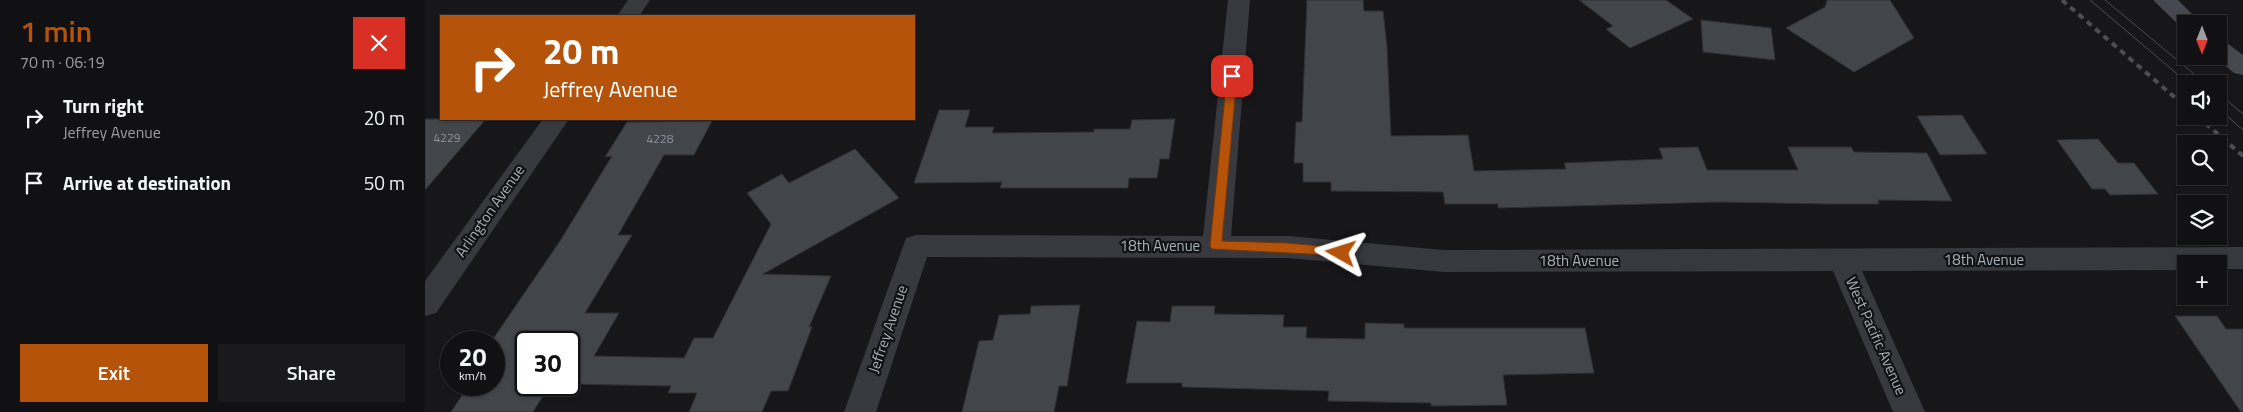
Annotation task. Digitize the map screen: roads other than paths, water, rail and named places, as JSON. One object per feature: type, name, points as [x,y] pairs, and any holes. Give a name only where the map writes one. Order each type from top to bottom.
[{"type":"street","points":[[629,15],[639,0]]},
{"type":"street","points":[[1216,246],[1239,0]]},
{"type":"street","points":[[2165,0],[2181,15]]},
{"type":"street","points":[[2227,55],[2243,68]]},
{"type":"street","name":"Arlington Avenue","points":[[425,304],[555,120]]},
{"type":"street","name":"18th Avenue","points":[[916,246],[1288,247],[1444,261],[2243,258]]},
{"type":"street","name":"Jeffrey Avenue","points":[[860,412],[916,246]]},
{"type":"street","name":"West Pacific Avenue","points":[[1843,260],[1909,412]]},
{"type":"tram line","points":[[2090,0],[2178,75]]},
{"type":"tram line","points":[[2105,0],[2195,75]]},
{"type":"tram line","points":[[2227,101],[2243,114]]},
{"type":"tram line","points":[[2227,116],[2243,130]]},
{"type":"railway","points":[[2062,0],[2177,99]]},
{"type":"railway","points":[[2207,125],[2243,156]]}]
